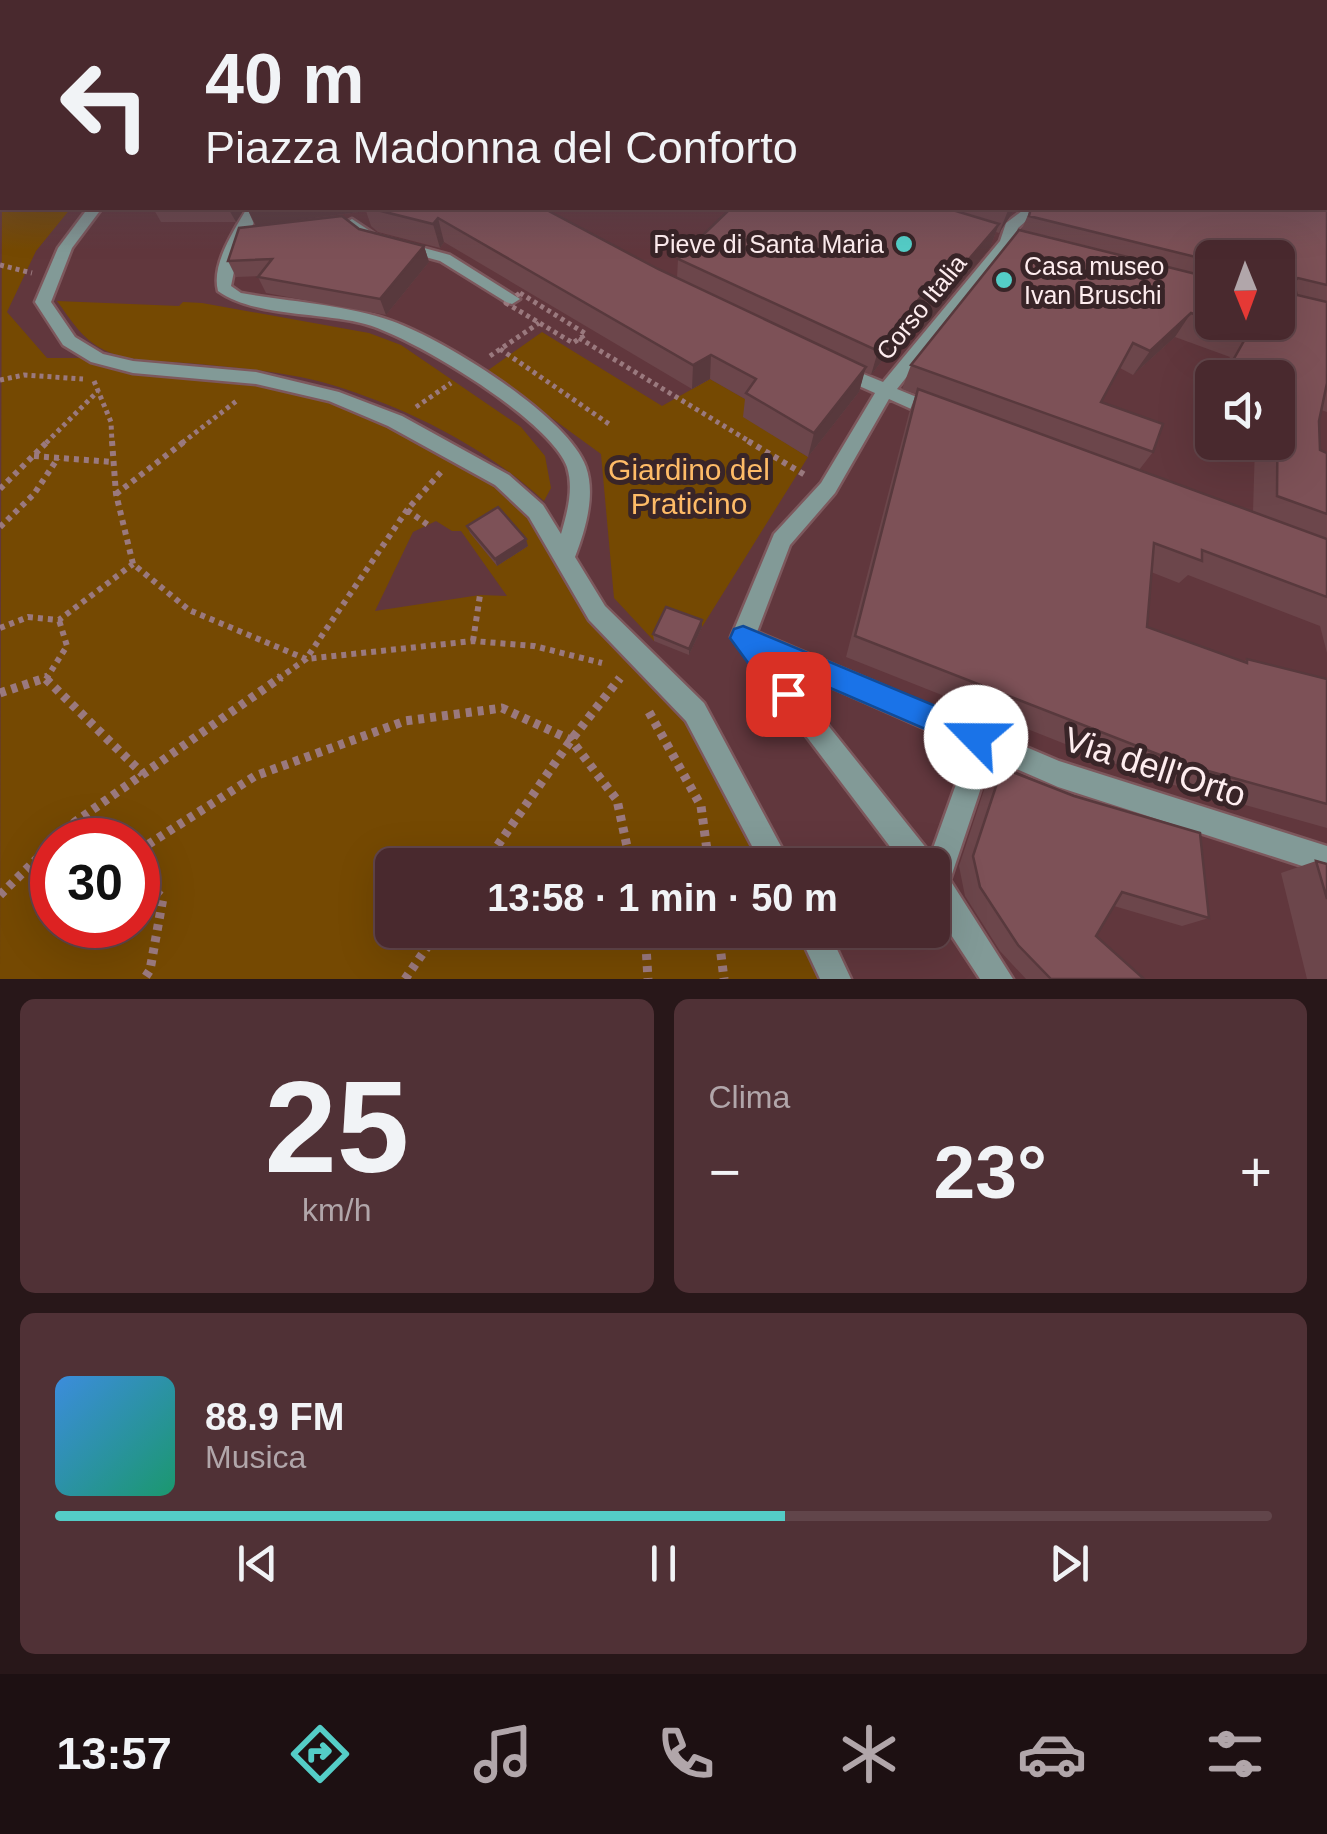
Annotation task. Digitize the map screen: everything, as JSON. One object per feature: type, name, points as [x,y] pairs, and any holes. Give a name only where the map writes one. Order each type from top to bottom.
[{"type":"street","points":[[94,210],[66,248],[43,302],[69,341],[97,358],[133,367],[256,378],[333,396],[395,421],[502,480],[536,510],[566,554],[597,613],[695,712],[768,848]]},
{"type":"street","points":[[254,210],[248,235],[223,276],[223,288],[236,297],[385,324],[474,368],[554,432],[576,462],[581,500],[566,554]]},
{"type":"street","name":"Corso Italia","points":[[743,638],[781,540],[828,488],[884,393],[1007,242],[1011,226],[1031,210]]},
{"type":"street","points":[[333,226],[360,221],[371,238],[445,258],[512,299]]},
{"type":"street","points":[[816,360],[884,393],[956,420]]},
{"type":"street","points":[[743,638],[908,848]]},
{"type":"street","name":"Via dell'Orto","points":[[743,638],[1058,774],[1327,860]]},
{"type":"street","points":[[941,848],[984,741]]},
{"type":"street","points":[[950,906],[998,979]]},
{"type":"street","points":[[821,948],[836,979]]},
{"type":"path","points":[[0,265],[32,274]]},
{"type":"path","points":[[530,318],[535,325],[572,344],[586,334],[544,308]]},
{"type":"path","points":[[395,421],[535,325]]},
{"type":"path","points":[[580,338],[704,418],[828,488]]},
{"type":"path","points":[[500,349],[609,424]]},
{"type":"path","points":[[0,380],[24,375],[114,380]]},
{"type":"path","points":[[94,380],[110,422],[116,494],[133,564],[189,610],[306,659],[473,641],[534,646],[598,660],[632,692]]},
{"type":"path","points":[[116,494],[251,388]]},
{"type":"path","points":[[0,489],[98,391]]},
{"type":"path","points":[[33,456],[114,462]]},
{"type":"path","points":[[0,528],[34,494],[58,458]]},
{"type":"path","points":[[80,818],[306,659],[407,510],[441,474],[444,460]]},
{"type":"path","points":[[407,510],[428,525]]},
{"type":"path","points":[[0,628],[28,617],[59,620],[133,564]]},
{"type":"path","points":[[473,641],[480,596]]},
{"type":"path","points":[[0,693],[46,678],[67,646],[59,620]]},
{"type":"path","points":[[46,678],[143,774]]},
{"type":"path","points":[[496,848],[571,740],[620,678]]},
{"type":"path","points":[[643,705],[654,718],[701,806],[707,848]]},
{"type":"path","points":[[160,837],[255,776],[405,721],[502,708],[571,740],[617,800],[627,848]]},
{"type":"path","points":[[0,895],[30,866]]},
{"type":"path","points":[[160,895],[164,898],[160,919]]},
{"type":"path","points":[[144,979],[154,948]]},
{"type":"path","points":[[404,979],[426,948]]},
{"type":"path","points":[[646,948],[648,979]]},
{"type":"path","points":[[720,948],[724,979]]},
{"type":"green space","points":[[2,210],[69,210],[36,251],[7,312],[47,358],[97,358],[256,378],[395,421],[536,511],[597,613],[695,712],[768,848],[375,848],[375,948],[821,948],[836,979],[0,979]],"holes":[[[436,521],[452,531],[461,531],[507,596],[480,595],[375,611],[413,532]]]},
{"type":"green space","points":[[57,301],[179,306],[183,302],[202,303],[369,333],[401,345],[521,427],[545,456],[551,488],[544,501],[476,449],[399,409],[345,389],[307,378],[113,354],[83,335]]},
{"type":"green space","name":"Giardino del Praticino","points":[[542,332],[662,406],[710,379],[752,403],[744,417],[808,457],[702,627],[654,641],[614,598],[601,454],[487,371]]},
{"type":"building","points":[[377,210],[547,210],[658,269],[866,367],[814,433],[746,393],[756,379],[711,355],[693,365],[438,218],[433,224]]},
{"type":"building","points":[[729,210],[953,210],[999,224],[928,307],[937,288],[931,284],[878,351],[678,259]]},
{"type":"building","points":[[1030,210],[1327,210],[1327,285],[1295,280],[1295,240],[1195,240],[1195,257],[1029,216]]},
{"type":"building","points":[[342,216],[359,229],[424,246],[380,299],[258,277],[272,259],[228,261],[239,228]]},
{"type":"building","points":[[1019,230],[1195,274],[1195,314],[1191,313],[1150,351],[1133,343],[1101,402],[1163,424],[1153,452],[911,365]]},
{"type":"building","points":[[1295,288],[1297,295],[1327,302],[1327,383],[1319,421],[1320,450],[1327,453],[1327,514],[1277,496],[1277,460],[1295,460],[1295,360],[1233,360],[1244,340],[1295,340]]},
{"type":"building","points":[[918,389],[1327,539],[1327,597],[1202,550],[1202,561],[1154,543],[1147,627],[1247,663],[1247,659],[1327,679],[1327,804],[1183,764],[855,636]]},
{"type":"building","points":[[498,507],[526,539],[495,559],[467,526]]},
{"type":"building","points":[[666,607],[702,620],[689,649],[653,634]]},
{"type":"building","points":[[1002,768],[1074,796],[1200,833],[1209,918],[1122,892],[1096,936],[1144,979],[1051,979],[1018,945],[980,887],[973,856]]},
{"type":"building","points":[[1316,861],[1327,864],[1327,899]]},
{"type":"place","name":"Pieve di Santa Maria","points":[[904,244]]},
{"type":"place","name":"Casa museo Ivan Bruschi","points":[[1004,280]]},
{"type":"route","points":[[788,694],[743,638],[976,737]]}]
